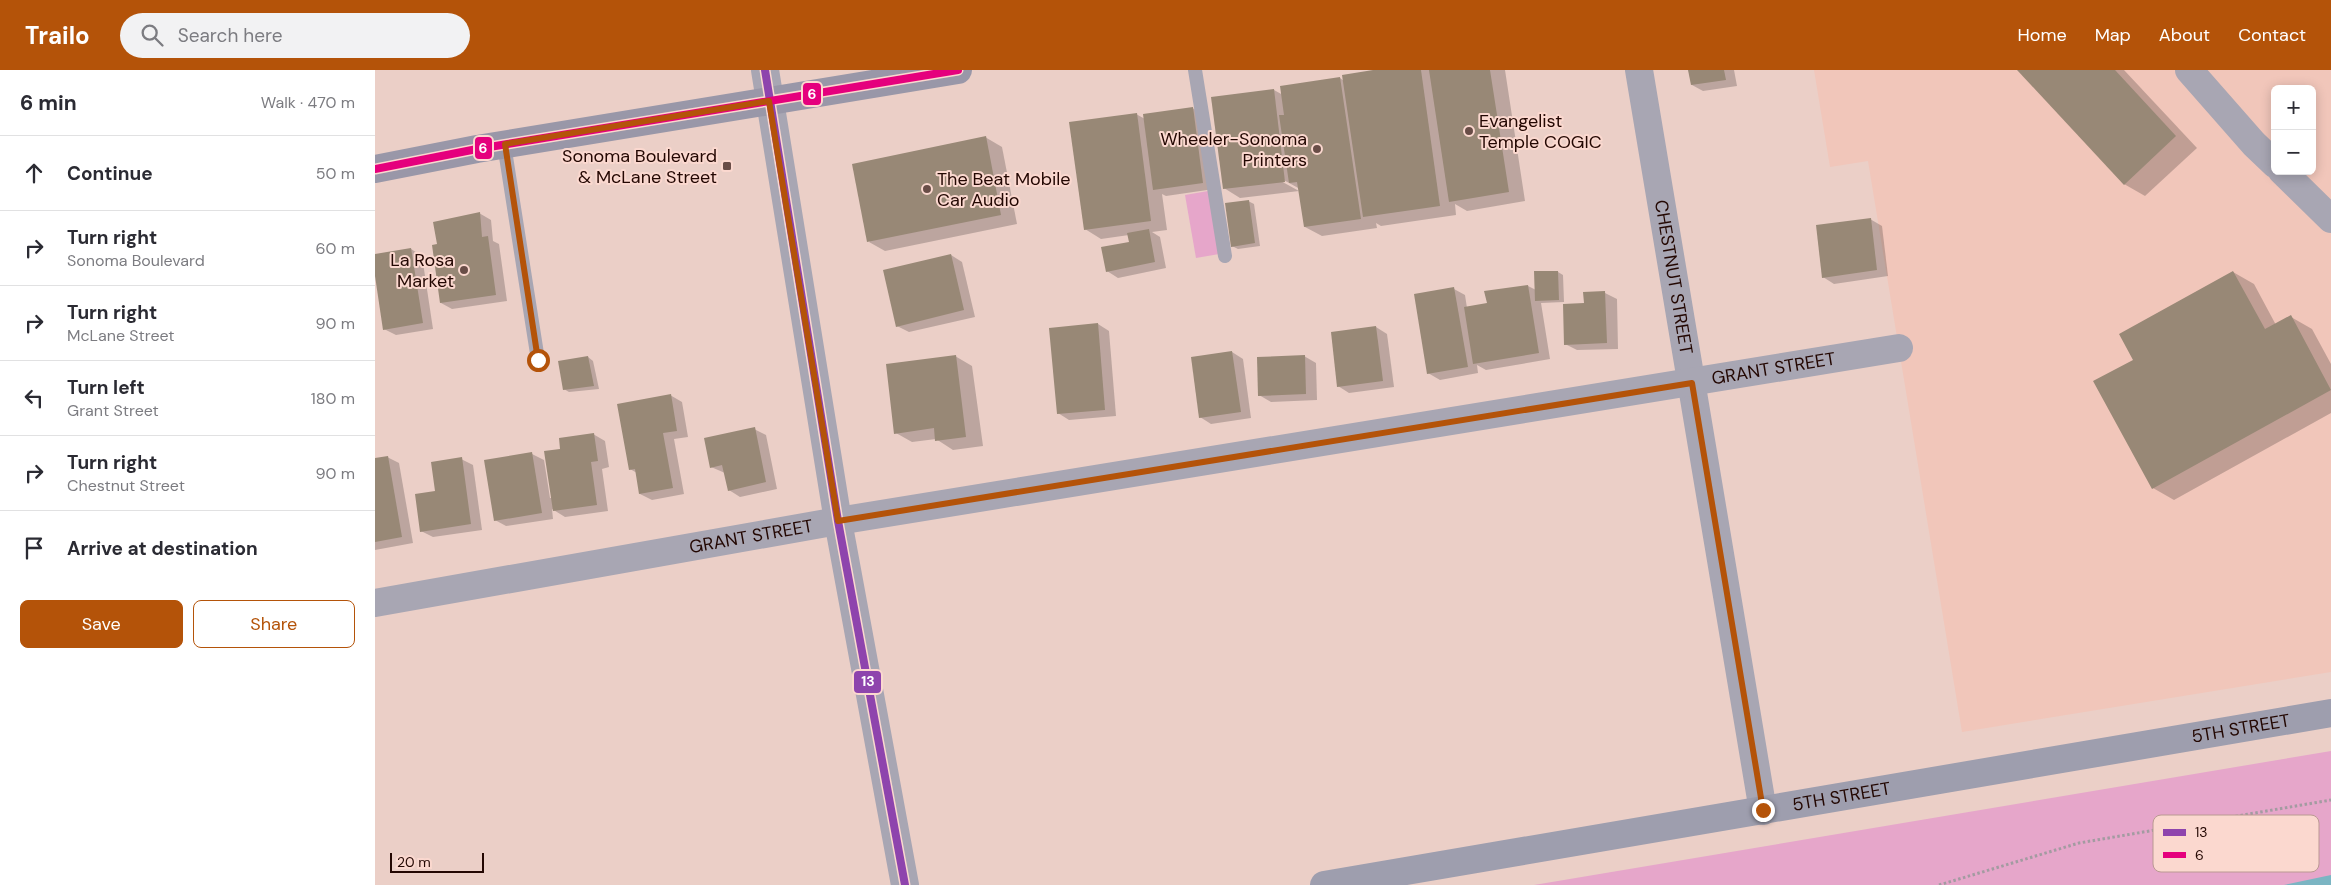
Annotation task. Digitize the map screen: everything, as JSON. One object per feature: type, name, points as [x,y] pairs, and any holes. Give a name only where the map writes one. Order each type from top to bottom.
[{"type":"main road","points":[[375,169],[505,144],[958,70]]},
{"type":"street","points":[[765,70],[838,521],[905,885]]},
{"type":"street","name":"CHESTNUT STREET","points":[[1639,70],[1763,810]]},
{"type":"street","points":[[2189,70],[2254,144],[2271,160]]},
{"type":"street","points":[[2286,175],[2331,219]]},
{"type":"street","name":"GRANT STREET","points":[[375,603],[838,521],[1899,348]]},
{"type":"street","name":"5TH STREET","points":[[1323,885],[2331,713]]},
{"type":"lane","points":[[1195,70],[1225,256]]},
{"type":"lane","points":[[505,144],[538,360]]},
{"type":"path","points":[[2243,815],[2331,800]]},
{"type":"path","points":[[1939,885],[2079,843],[2153,830]]},
{"type":"shaded area","points":[[1814,70],[2331,70],[2331,672],[1962,732],[1868,161],[1830,167]]},
{"type":"shaded area","points":[[1214,190],[1225,253],[1196,258],[1185,195]]},
{"type":"shaded area","points":[[2331,751],[2331,885],[1534,885]]},
{"type":"water","points":[[2331,875],[2331,885],[2284,885]]},
{"type":"building","points":[[1373,70],[1421,70],[1440,206],[1363,217],[1342,75]]},
{"type":"building","name":"Evangelist Temple COGIC","points":[[1429,70],[1490,70],[1509,192],[1449,202]]},
{"type":"building","points":[[1688,70],[1724,70],[1726,80],[1691,85]]},
{"type":"building","points":[[2017,70],[2115,70],[2176,136],[2124,185]]},
{"type":"building","name":"Wheeler-Sonoma Printers","points":[[1340,77],[1361,219],[1304,227],[1297,182],[1289,183],[1279,115],[1284,115],[1280,86]]},
{"type":"building","points":[[1274,89],[1285,182],[1223,189],[1211,97]]},
{"type":"building","points":[[1193,107],[1203,183],[1153,190],[1143,114]]},
{"type":"building","points":[[1137,113],[1151,221],[1084,230],[1069,122]]},
{"type":"building","name":"The Beat Mobile Car Audio","points":[[986,136],[1001,215],[867,242],[852,164]]},
{"type":"building","points":[[1249,200],[1255,243],[1231,247],[1225,203]]},
{"type":"building","name":"La Rosa Market","points":[[480,212],[482,237],[488,236],[496,295],[440,303],[432,245],[437,244],[433,222]]},
{"type":"building","points":[[1871,218],[1877,270],[1822,278],[1816,225]]},
{"type":"building","points":[[1149,229],[1155,262],[1106,272],[1101,247],[1129,242],[1127,233]]},
{"type":"building","points":[[411,248],[423,323],[383,330],[375,276],[375,254]]},
{"type":"building","points":[[951,254],[964,310],[896,327],[883,270]]},
{"type":"building","points":[[1534,271],[1558,271],[1559,300],[1535,301]]},
{"type":"building","points":[[2233,271],[2265,329],[2291,315],[2331,390],[2152,489],[2093,381],[2133,360],[2119,334]]},
{"type":"building","points":[[1528,285],[1539,353],[1473,364],[1464,307],[1487,303],[1484,291]]},
{"type":"building","points":[[1454,287],[1468,367],[1427,374],[1414,294]]},
{"type":"building","points":[[1605,291],[1607,343],[1564,345],[1563,304],[1584,303],[1583,292]]},
{"type":"building","points":[[1098,323],[1105,410],[1057,414],[1049,328]]},
{"type":"building","points":[[1376,326],[1383,381],[1337,387],[1331,332]]},
{"type":"building","points":[[1232,351],[1241,412],[1199,418],[1191,357]]},
{"type":"building","points":[[956,355],[966,437],[935,441],[934,428],[894,434],[886,364]]},
{"type":"building","points":[[1305,355],[1306,394],[1258,396],[1257,357]]},
{"type":"building","points":[[588,356],[594,386],[563,390],[558,361]]},
{"type":"building","points":[[671,394],[677,431],[663,433],[673,488],[639,494],[635,469],[629,470],[617,404]]},
{"type":"building","points":[[755,427],[766,482],[728,491],[722,465],[710,468],[704,438]]},
{"type":"building","points":[[594,433],[598,461],[591,462],[597,505],[553,511],[544,451],[560,449],[559,438]]},
{"type":"building","points":[[532,452],[542,513],[494,521],[484,460]]},
{"type":"building","points":[[388,456],[402,537],[375,542],[375,458]]},
{"type":"building","points":[[462,457],[471,524],[420,532],[415,494],[435,491],[431,462]]},
{"type":"transit line","name":"13","points":[[765,70],[838,521],[905,885]]},
{"type":"transit line","name":"6","points":[[375,169],[477,149],[958,70]]},
{"type":"place","name":"Evangelist Temple COGIC","points":[[1469,131]]},
{"type":"place","name":"Wheeler-Sonoma Printers","points":[[1317,149]]},
{"type":"place","name":"Sonoma Boulevard & McLane Street","points":[[727,166]]},
{"type":"place","name":"The Beat Mobile Car Audio","points":[[927,189]]},
{"type":"place","name":"La Rosa Market","points":[[464,270]]},
{"type":"route","points":[[538,360],[505,144],[769,101],[838,521],[1692,383],[1763,810]]}]
